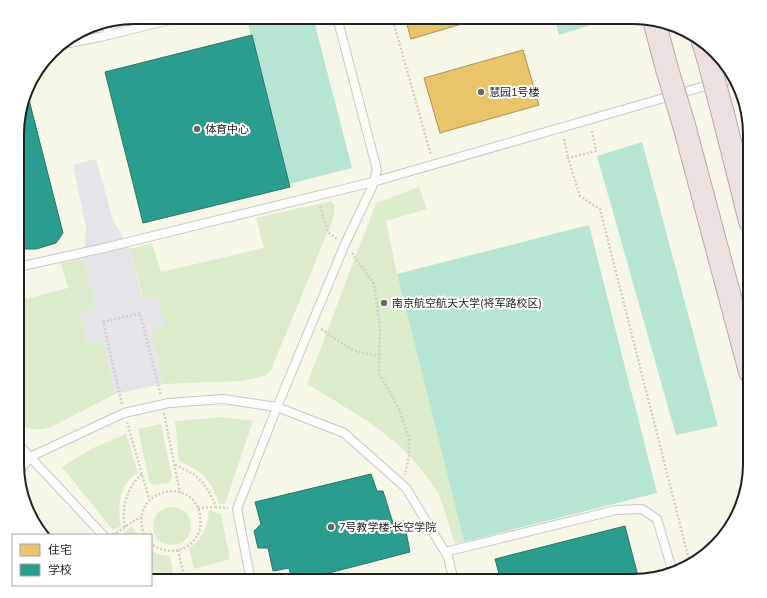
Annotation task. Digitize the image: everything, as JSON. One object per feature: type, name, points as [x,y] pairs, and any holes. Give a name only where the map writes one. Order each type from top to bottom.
[{"type":"highway","points":[[656,26],[684,125],[743,346]]},
{"type":"highway","points":[[706,51],[743,193]]},
{"type":"lane","points":[[75,42],[154,24]]},
{"type":"lane","points":[[250,574],[237,509],[277,407],[377,170],[339,24]]},
{"type":"lane","points":[[107,28],[109,35]]},
{"type":"lane","points":[[24,266],[320,196],[373,182],[728,79]]},
{"type":"lane","points":[[24,465],[30,457],[124,413],[169,403],[223,399],[277,407],[344,433],[400,482],[406,488],[448,557],[452,574]]},
{"type":"lane","points":[[24,451],[102,534]]},
{"type":"lane","points":[[445,552],[616,510],[642,509],[657,519],[670,567]]},
{"type":"path","points":[[394,24],[434,165]]},
{"type":"path","points":[[568,158],[596,151],[592,131]]},
{"type":"path","points":[[564,139],[568,158],[580,196],[600,209],[689,559]]},
{"type":"path","points":[[320,196],[320,204],[328,232],[345,244],[374,284],[380,327],[379,373],[399,408],[409,438],[409,456],[405,476],[400,482]]},
{"type":"path","points":[[312,323],[346,347],[364,355],[379,355]]},
{"type":"path","points":[[175,465],[188,470],[200,478],[208,490],[216,507]]},
{"type":"path","points":[[125,527],[124,507],[126,497],[130,488],[142,474]]},
{"type":"path","points":[[144,534],[141,527],[143,508],[150,499],[158,494],[168,491],[178,492],[187,496],[198,508],[201,522],[199,532],[187,547],[168,551],[159,549],[152,545]]},
{"type":"path","points":[[198,508],[216,507],[237,509]]},
{"type":"path","points":[[114,534],[141,517]]},
{"type":"path","points":[[178,550],[183,574]]},
{"type":"shaded area","name":"南京航空航天大学(将军路校区)","points":[[134,24],[640,24],[675,32],[706,51],[716,61],[735,92],[743,127],[743,471],[735,506],[716,537],[706,547],[675,566],[640,574],[152,574],[152,534],[49,534],[32,506],[24,471],[25,120],[32,92],[51,61],[61,51],[85,35],[106,28]]},
{"type":"shaded area","points":[[98,30],[100,37],[75,42],[85,35]]},
{"type":"shaded area","points":[[96,159],[113,220],[130,249],[142,299],[157,296],[165,326],[150,330],[163,384],[115,394],[103,340],[87,343],[81,313],[96,309],[84,258],[86,227],[73,165]]},
{"type":"green space","points":[[248,24],[315,24],[352,168],[289,184]]},
{"type":"green space","points":[[556,24],[594,24],[559,35]]},
{"type":"green space","points":[[642,142],[718,426],[676,435],[597,156]]},
{"type":"green space","points":[[419,187],[427,209],[386,221],[397,274],[464,542],[455,544],[437,492],[425,474],[411,458],[396,443],[362,417],[307,384],[376,203]]},
{"type":"green space","points":[[331,201],[335,206],[333,219],[271,370],[265,376],[242,381],[163,384],[150,329],[165,326],[143,299],[130,249],[152,243],[161,272],[264,248],[256,218]]},
{"type":"green space","points":[[589,225],[657,493],[464,542],[397,274]]},
{"type":"green space","points":[[84,258],[96,309],[81,313],[87,343],[103,340],[115,394],[51,427],[33,429],[24,426],[24,299],[68,288],[61,263]]},
{"type":"green space","points":[[223,417],[253,421],[225,504],[219,504],[213,488],[205,477],[179,461],[175,421]]},
{"type":"green space","points":[[161,424],[172,476],[169,483],[152,485],[149,480],[138,429]]},
{"type":"green space","points":[[126,434],[138,473],[127,482],[121,496],[120,503],[119,511],[121,526],[113,530],[62,467],[93,448]]},
{"type":"green space","points":[[168,507],[176,507],[183,510],[188,515],[191,526],[188,537],[183,542],[176,545],[168,545],[161,542],[156,537],[153,530],[153,522],[156,515],[161,510]]},
{"type":"green space","points":[[209,510],[221,514],[230,559],[194,569],[189,548],[198,541],[204,532]]},
{"type":"green space","points":[[132,526],[137,534],[123,534]]},
{"type":"green space","points":[[152,550],[157,554],[170,556],[173,573],[152,574]]},
{"type":"building: 住宅","points":[[407,24],[461,24],[411,39]]},
{"type":"building: 住宅","name":"慧园1号楼","points":[[523,50],[539,105],[440,133],[424,78]]},
{"type":"building: 学校","name":"体育中心","points":[[252,35],[290,187],[143,223],[105,72]]},
{"type":"building: 学校","points":[[29,101],[63,233],[56,243],[36,249],[24,249],[24,134],[25,120]]},
{"type":"building: 学校","name":"7号教学楼·长空学院","points":[[371,474],[377,491],[383,491],[393,523],[404,521],[410,552],[325,574],[290,574],[289,568],[273,571],[268,548],[258,548],[254,531],[261,524],[255,502]]},
{"type":"building: 学校","points":[[625,526],[637,574],[499,574],[495,559]]},
{"type":"place","name":"慧园1号楼","points":[[481,92]]},
{"type":"place","name":"体育中心","points":[[197,129]]},
{"type":"place","name":"南京航空航天大学(将军路校区)","points":[[384,303]]},
{"type":"place","name":"7号教学楼·长空学院","points":[[331,527]]}]
